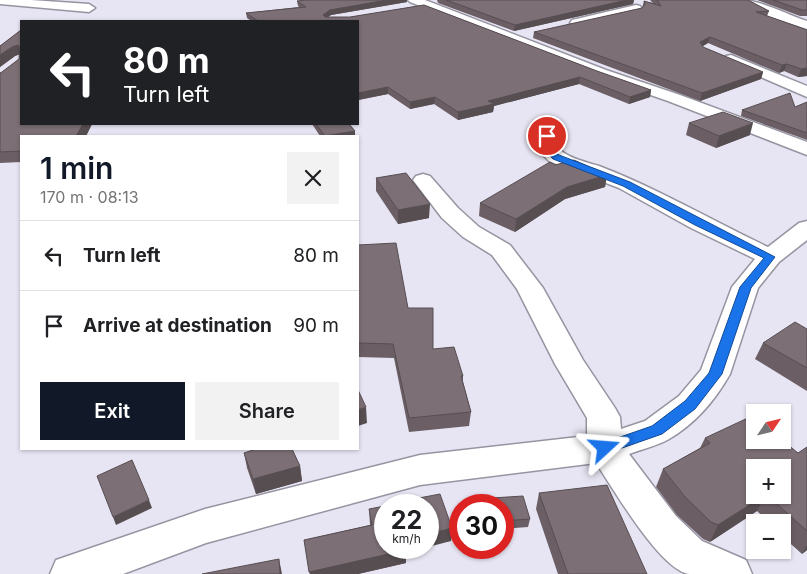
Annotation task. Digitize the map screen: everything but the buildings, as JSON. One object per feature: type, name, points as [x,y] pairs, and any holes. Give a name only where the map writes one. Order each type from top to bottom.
[{"type":"street","points":[[0,0],[89,8]]},
{"type":"street","points":[[73,20],[101,0]]},
{"type":"street","points":[[415,4],[447,0]]},
{"type":"street","points":[[746,0],[772,13],[807,25]]},
{"type":"street","points":[[415,4],[513,37],[601,73],[674,98],[807,149]]},
{"type":"street","points":[[568,25],[636,9]]},
{"type":"street","points":[[513,37],[540,32]]},
{"type":"street","points":[[716,52],[807,92]]},
{"type":"street","points":[[547,136],[544,141],[547,148],[556,157],[626,184],[770,257]]},
{"type":"street","points":[[423,180],[471,232],[501,250],[530,288],[570,364],[603,418],[605,448],[662,528],[688,554],[731,574]]},
{"type":"street","points":[[71,574],[205,526],[420,470],[605,448],[657,430],[690,405],[715,374],[746,287],[770,257],[807,228]]},
{"type":"route","points":[[547,136],[544,141],[547,148],[556,157],[626,184],[770,257],[746,287],[715,374],[690,405],[657,430],[605,448]]}]
